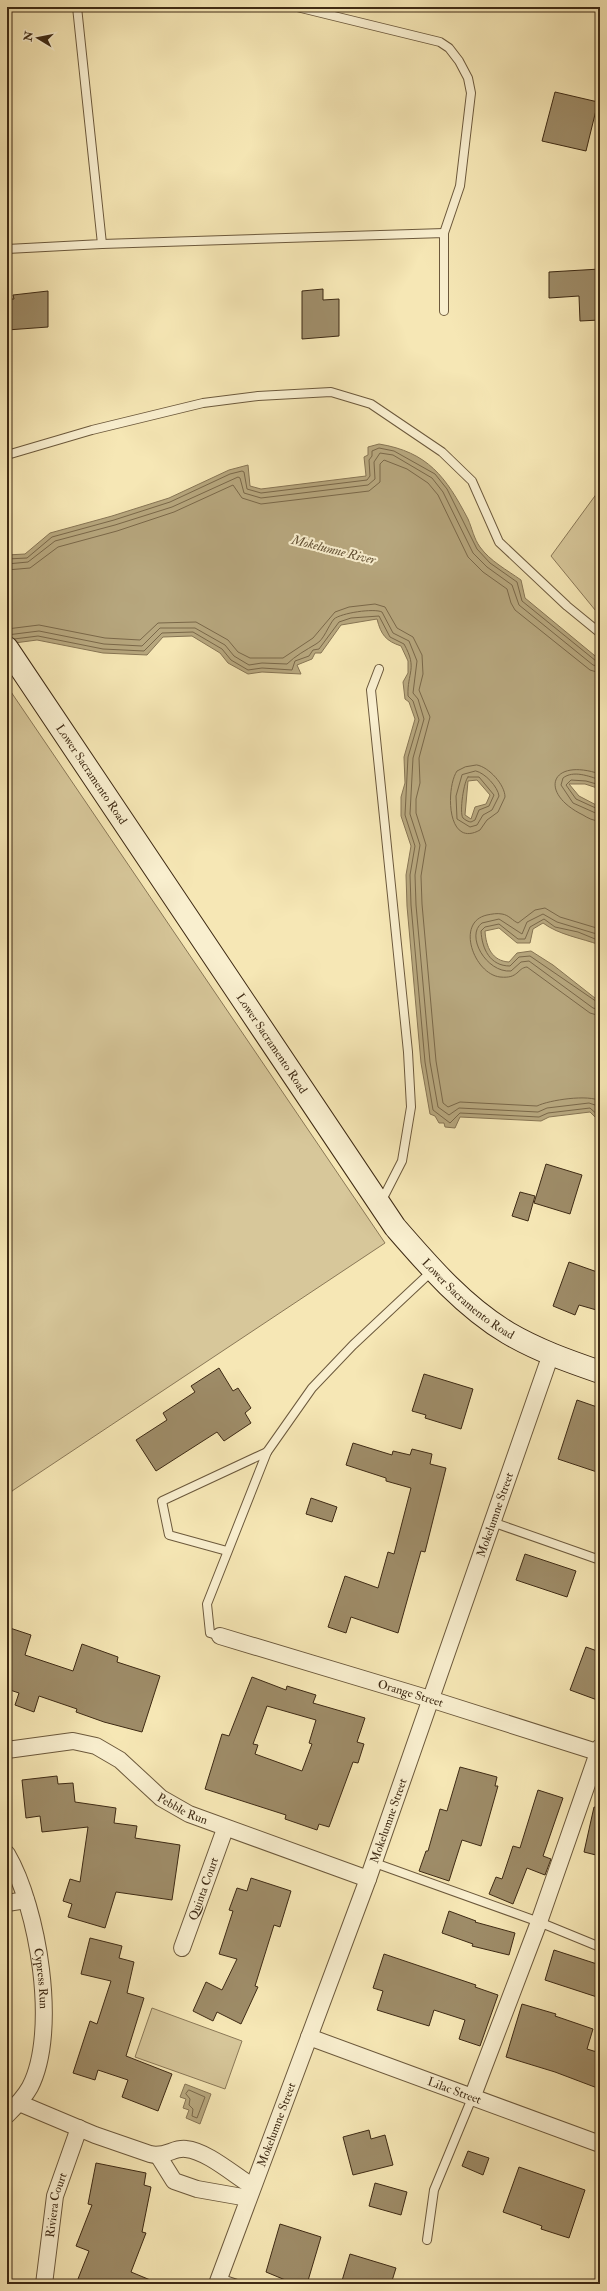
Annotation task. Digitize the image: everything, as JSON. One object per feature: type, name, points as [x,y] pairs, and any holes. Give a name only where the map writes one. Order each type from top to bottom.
[{"type":"main road","name":"Lower Sacramento Road","points":[[11,653],[395,1227],[432,1270],[479,1312],[502,1328],[551,1354],[600,1372]]},
{"type":"street","name":"Mokelumne Street","points":[[218,2281],[368,1879],[372,1862],[551,1354]]},
{"type":"street","name":"Orange Street","points":[[220,1636],[430,1698],[599,1751]]},
{"type":"street","name":"Pebble Run","points":[[7,1750],[73,1741],[96,1746],[120,1760],[162,1798],[189,1814],[224,1829],[368,1879]]},
{"type":"street","points":[[472,2098],[539,1922],[599,1751]]},
{"type":"street","name":"Quinta Court","points":[[182,1948],[224,1829]]},
{"type":"street","name":"Cypress Run","points":[[7,1854],[18,1876],[26,1900],[37,1944],[42,1990],[43,2030],[37,2068],[30,2086],[19,2103],[7,2115]]},
{"type":"street","points":[[7,1903],[26,1900]]},
{"type":"street","name":"Lilac Street","points":[[309,2037],[600,2144]]},
{"type":"street","points":[[19,2103],[79,2128],[159,2156],[186,2148],[211,2158],[250,2192]]},
{"type":"street","name":"Riviera Court","points":[[44,2284],[55,2196],[79,2128]]},
{"type":"street","points":[[159,2156],[174,2180],[197,2190],[250,2192]]},
{"type":"lane","points":[[77,7],[102,244]]},
{"type":"lane","points":[[297,7],[440,42],[449,48],[459,61],[468,78],[471,93],[470,112],[460,186],[444,233],[444,311]]},
{"type":"lane","points":[[7,249],[102,244],[444,233]]},
{"type":"lane","points":[[7,455],[92,430],[203,403],[258,396],[331,392],[371,404],[442,452],[472,481],[499,542],[567,606],[600,633]]},
{"type":"lane","points":[[379,669],[372,690],[408,1052],[411,1107],[402,1161],[380,1205]]},
{"type":"lane","points":[[220,1636],[210,1633],[206,1604],[267,1452],[312,1388],[374,1324],[432,1270]]},
{"type":"lane","points":[[227,1551],[169,1535],[162,1501],[267,1452]]},
{"type":"lane","points":[[492,1522],[600,1560]]},
{"type":"lane","points":[[372,1862],[539,1922],[600,1947]]},
{"type":"lane","points":[[428,2240],[434,2190],[472,2098]]},
{"type":"lane","points":[[218,2281],[237,2284]]},
{"type":"shaded area","points":[[600,489],[600,616],[551,556]]},
{"type":"shaded area","points":[[7,686],[385,1243],[12,1491],[7,1500]]},
{"type":"shaded area","points":[[152,2008],[242,2041],[225,2089],[135,2057]]},
{"type":"water","name":"Mokelumne River","points":[[379,444],[396,448],[423,460],[434,469],[452,491],[460,504],[468,519],[476,541],[484,552],[499,565],[521,580],[525,598],[600,660],[600,789],[585,784],[569,784],[579,796],[600,807],[600,945],[556,931],[543,923],[533,929],[530,943],[517,943],[499,928],[485,931],[489,948],[498,959],[509,962],[517,953],[531,951],[553,965],[600,1002],[600,1131],[598,1120],[590,1112],[549,1117],[541,1121],[460,1117],[455,1128],[445,1127],[444,1123],[439,1123],[435,1116],[430,1114],[421,1063],[407,906],[406,875],[411,846],[401,816],[401,797],[405,783],[404,757],[415,719],[409,702],[405,699],[403,682],[408,673],[408,661],[401,646],[391,642],[382,633],[377,619],[341,625],[321,653],[315,653],[312,659],[297,665],[301,674],[262,672],[248,674],[228,663],[220,653],[192,636],[163,637],[147,655],[103,653],[37,640],[7,644],[7,555],[25,554],[50,533],[169,498],[229,470],[248,465],[250,486],[261,489],[366,476],[364,457],[368,455],[368,447]],"holes":[[[477,780],[490,795],[486,804],[475,807],[471,819],[465,815],[468,781]]]},
{"type":"water","points":[[185,2084],[211,2094],[200,2124],[186,2118],[189,2110],[183,2108],[186,2099],[180,2097]]},
{"type":"building","points":[[555,92],[598,102],[586,151],[542,141]]},
{"type":"building","points":[[600,269],[600,320],[580,321],[579,296],[549,298],[549,272]]},
{"type":"building","points":[[323,289],[323,300],[339,299],[339,336],[302,339],[302,291]]},
{"type":"building","points":[[48,291],[48,327],[7,330],[7,299],[14,299],[13,295]]},
{"type":"building","points":[[546,1164],[582,1175],[570,1214],[534,1203]]},
{"type":"building","points":[[520,1192],[535,1196],[528,1221],[512,1216]]},
{"type":"building","points":[[569,1262],[600,1273],[600,1311],[579,1305],[575,1315],[553,1306]]},
{"type":"building","points":[[219,1368],[233,1391],[238,1388],[251,1408],[245,1413],[251,1423],[224,1441],[217,1432],[156,1471],[136,1440],[167,1420],[163,1413],[195,1392],[191,1386]]},
{"type":"building","points":[[424,1374],[473,1389],[461,1429],[425,1418],[426,1415],[412,1411]]},
{"type":"building","points":[[577,1400],[600,1408],[600,1473],[558,1459]]},
{"type":"building","points":[[353,1443],[392,1455],[393,1451],[410,1455],[412,1449],[432,1454],[430,1464],[446,1468],[425,1552],[421,1551],[398,1633],[351,1617],[346,1633],[328,1627],[345,1576],[378,1588],[388,1552],[394,1554],[411,1488],[386,1481],[386,1478],[346,1465]]},
{"type":"building","points":[[311,1498],[337,1507],[332,1522],[306,1514]]},
{"type":"building","points":[[525,1554],[576,1571],[567,1597],[516,1580]]},
{"type":"building","points":[[7,1627],[31,1635],[25,1655],[73,1671],[82,1644],[118,1657],[117,1662],[160,1676],[142,1732],[104,1722],[76,1712],[77,1709],[39,1696],[34,1712],[15,1705],[19,1693],[7,1689]]},
{"type":"building","points":[[586,1647],[600,1652],[600,1701],[570,1690]]},
{"type":"building","points":[[252,1677],[286,1690],[287,1686],[316,1695],[313,1703],[365,1718],[357,1742],[364,1744],[358,1763],[353,1762],[329,1827],[319,1824],[317,1830],[285,1819],[286,1815],[205,1789],[222,1734],[229,1736]],"holes":[[[267,1706],[316,1720],[309,1743],[312,1744],[302,1771],[255,1754],[258,1745],[253,1744]]]},
{"type":"building","points":[[460,1767],[497,1777],[495,1786],[498,1786],[481,1846],[462,1840],[449,1881],[419,1871],[426,1851],[428,1851],[440,1809],[447,1811]]},
{"type":"building","points":[[57,1776],[58,1784],[73,1783],[75,1802],[116,1808],[114,1823],[137,1826],[135,1838],[180,1845],[172,1900],[116,1892],[105,1928],[68,1917],[72,1904],[63,1901],[70,1879],[80,1882],[88,1827],[42,1832],[40,1816],[26,1818],[22,1780]]},
{"type":"building","points":[[538,1790],[563,1798],[543,1856],[551,1859],[545,1875],[527,1868],[513,1904],[489,1894],[496,1877],[502,1879],[513,1846],[520,1848]]},
{"type":"building","points":[[594,1807],[600,1808],[600,1856],[584,1852]]},
{"type":"building","points":[[251,1878],[291,1891],[280,1927],[274,1925],[255,1986],[258,1987],[241,2024],[217,2012],[213,2021],[193,2011],[206,1982],[222,1990],[237,1959],[219,1954],[233,1911],[229,1910],[237,1888],[247,1891]]},
{"type":"building","points":[[449,1911],[476,1921],[475,1922],[515,1933],[509,1955],[472,1946],[473,1944],[442,1933]]},
{"type":"building","points":[[90,1938],[122,1946],[119,1958],[134,1962],[127,1993],[144,1998],[126,2056],[172,2074],[158,2111],[122,2097],[128,2080],[98,2070],[95,2080],[73,2073],[90,2021],[97,2024],[111,1981],[81,1974]]},
{"type":"building","points":[[554,1950],[600,1965],[600,1998],[545,1980]]},
{"type":"building","points":[[384,1954],[476,1985],[475,1987],[498,1995],[480,2046],[459,2039],[465,2020],[434,2010],[429,2026],[377,2010],[383,1991],[373,1988]]},
{"type":"building","points":[[522,2004],[556,2014],[555,2016],[593,2029],[587,2049],[600,2053],[600,2089],[555,2072],[506,2057]]},
{"type":"building","points":[[369,2130],[371,2139],[385,2135],[393,2165],[353,2175],[343,2137]]},
{"type":"building","points":[[468,2151],[489,2158],[483,2175],[462,2166]]},
{"type":"building","points":[[96,2163],[146,2173],[144,2185],[151,2187],[142,2232],[146,2233],[131,2272],[160,2284],[76,2284],[89,2251],[76,2246],[92,2205],[88,2204]]},
{"type":"building","points":[[519,2167],[585,2190],[569,2238],[541,2229],[542,2226],[503,2212]]},
{"type":"building","points":[[375,2183],[407,2192],[401,2215],[369,2206]]},
{"type":"building","points":[[280,2224],[321,2237],[307,2284],[295,2284],[266,2272]]},
{"type":"building","points":[[350,2254],[396,2268],[391,2284],[341,2284]]}]
